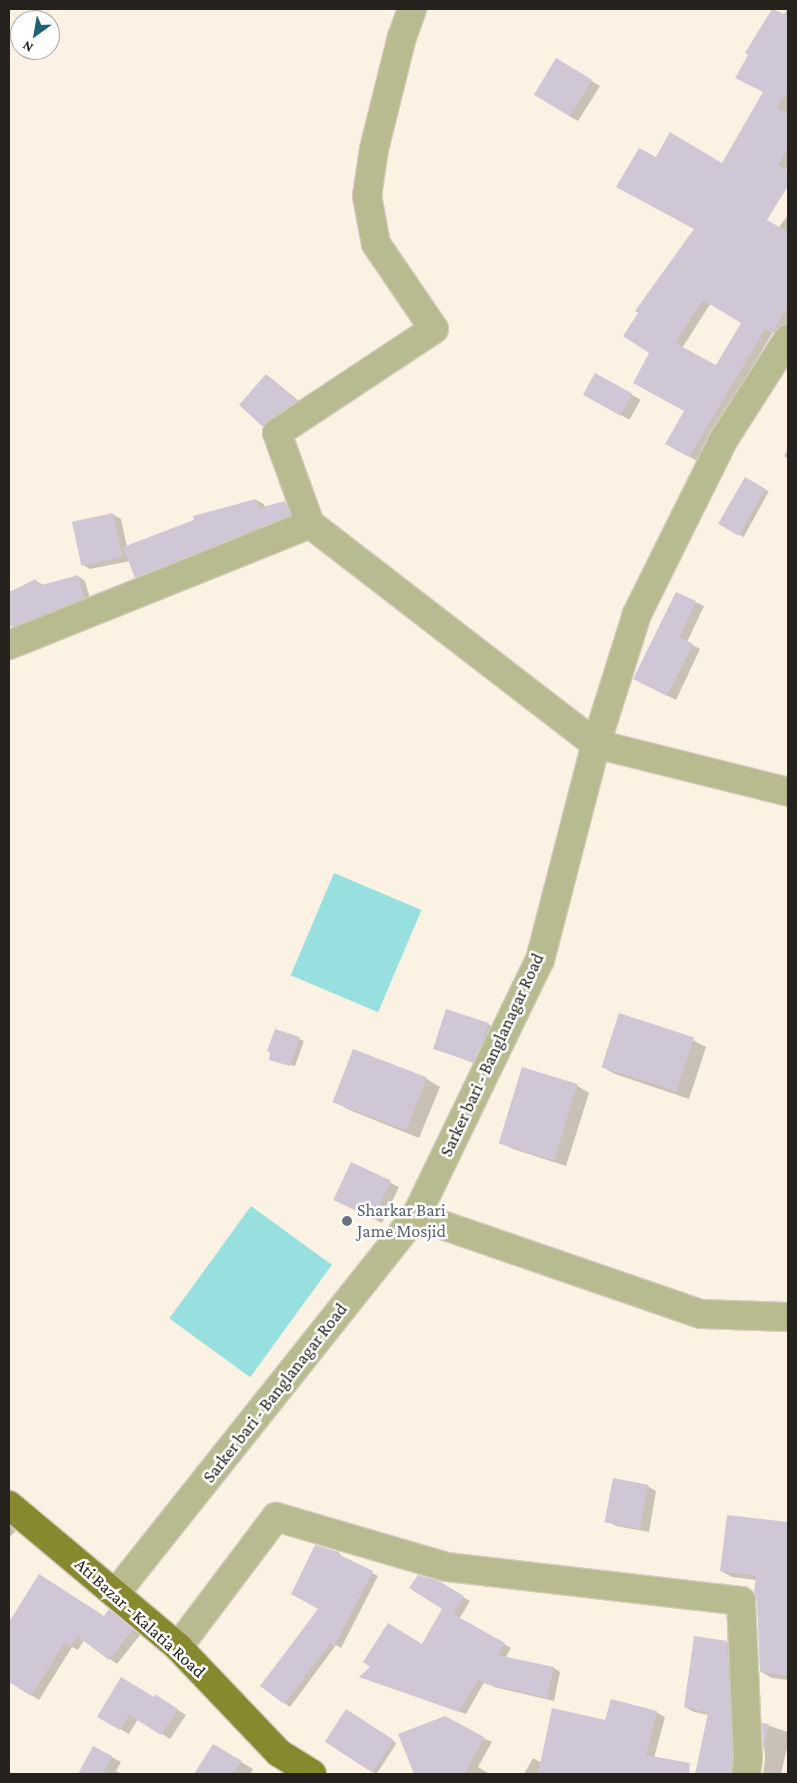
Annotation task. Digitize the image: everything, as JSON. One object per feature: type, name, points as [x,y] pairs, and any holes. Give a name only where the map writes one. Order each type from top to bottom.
[{"type":"main road","name":"Ati Bazar - Kalatia Road","points":[[9,1505],[178,1647],[279,1753],[312,1774]]},
{"type":"street","points":[[412,9],[402,38],[374,149],[367,196],[376,244],[434,329],[277,433],[310,524],[596,744],[788,792]]},
{"type":"street","name":"Sarker bari - Banglanagar Road","points":[[115,1594],[416,1216],[540,960],[596,744],[637,614],[724,439],[788,339]]},
{"type":"street","points":[[9,645],[310,524]]},
{"type":"street","points":[[416,1216],[701,1314],[788,1317]]},
{"type":"street","points":[[178,1647],[276,1518],[447,1567],[741,1601],[748,1759],[746,1774]]},
{"type":"water","points":[[334,873],[421,910],[378,1012],[291,975]]},
{"type":"water","points":[[251,1206],[332,1265],[250,1377],[169,1318]]},
{"type":"building","points":[[772,9],[788,16],[788,90],[777,108],[788,115],[788,148],[778,165],[788,171],[788,186],[767,220],[788,232],[788,306],[772,333],[765,329],[689,457],[665,444],[684,411],[633,383],[649,353],[623,336],[638,313],[635,311],[694,229],[616,187],[639,148],[656,157],[670,132],[722,163],[763,92],[735,78],[748,55],[745,53]],"holes":[[[703,300],[741,323],[716,365],[675,343]]]},
{"type":"building","points":[[556,58],[592,80],[570,116],[534,95]]},
{"type":"building","points":[[595,373],[633,394],[620,416],[583,395]]},
{"type":"building","points":[[266,374],[297,401],[268,420],[263,427],[239,405]]},
{"type":"building","points":[[745,477],[766,489],[739,536],[718,524]]},
{"type":"building","points":[[256,499],[259,508],[285,501],[290,515],[135,578],[123,547],[194,520],[193,516]]},
{"type":"building","points":[[113,513],[122,557],[81,566],[72,522]]},
{"type":"building","points":[[78,575],[84,598],[11,627],[9,622],[9,592],[36,579],[39,586]]},
{"type":"building","points":[[676,592],[696,601],[680,637],[693,644],[667,696],[633,679]]},
{"type":"building","points":[[446,1009],[489,1023],[476,1063],[433,1049]]},
{"type":"building","points":[[619,1013],[694,1037],[677,1092],[601,1067]]},
{"type":"building","points":[[275,1029],[300,1037],[290,1066],[269,1060],[270,1052],[267,1051]]},
{"type":"building","points":[[353,1049],[427,1077],[406,1131],[333,1102]]},
{"type":"building","points":[[522,1067],[577,1084],[554,1160],[499,1144]]},
{"type":"building","points":[[351,1162],[391,1181],[373,1219],[333,1200]]},
{"type":"building","points":[[613,1478],[648,1485],[640,1529],[604,1522]]},
{"type":"building","points":[[727,1515],[788,1522],[788,1676],[760,1672],[757,1600],[754,1592],[756,1576],[720,1571]]},
{"type":"building","points":[[315,1545],[339,1552],[338,1554],[373,1571],[334,1646],[330,1643],[284,1704],[260,1686],[318,1609],[291,1594]]},
{"type":"building","points":[[39,1574],[104,1616],[109,1609],[133,1629],[109,1660],[77,1636],[70,1647],[64,1643],[31,1696],[9,1682],[9,1622]]},
{"type":"building","points":[[418,1575],[437,1580],[464,1596],[453,1614],[505,1643],[498,1655],[554,1667],[547,1698],[486,1684],[478,1679],[459,1712],[359,1677],[370,1667],[363,1662],[388,1623],[422,1644],[442,1609],[409,1588]]},
{"type":"building","points":[[694,1636],[727,1641],[731,1774],[695,1774],[708,1713],[684,1707]]},
{"type":"building","points":[[121,1677],[154,1697],[155,1694],[178,1709],[161,1735],[129,1715],[120,1730],[97,1717]]},
{"type":"building","points":[[611,1699],[657,1711],[646,1755],[690,1763],[689,1774],[538,1774],[552,1708],[605,1720]]},
{"type":"building","points":[[346,1709],[394,1740],[373,1773],[325,1742]]},
{"type":"building","points":[[445,1716],[484,1737],[465,1774],[414,1774],[398,1734]]},
{"type":"building","points":[[762,1723],[769,1724],[763,1751]]},
{"type":"building","points":[[213,1744],[242,1761],[232,1774],[194,1774]]},
{"type":"building","points":[[93,1746],[112,1756],[103,1774],[78,1774]]},
{"type":"place","name":"Sharkar Bari Jame Mosjid","points":[[347,1221]]}]
